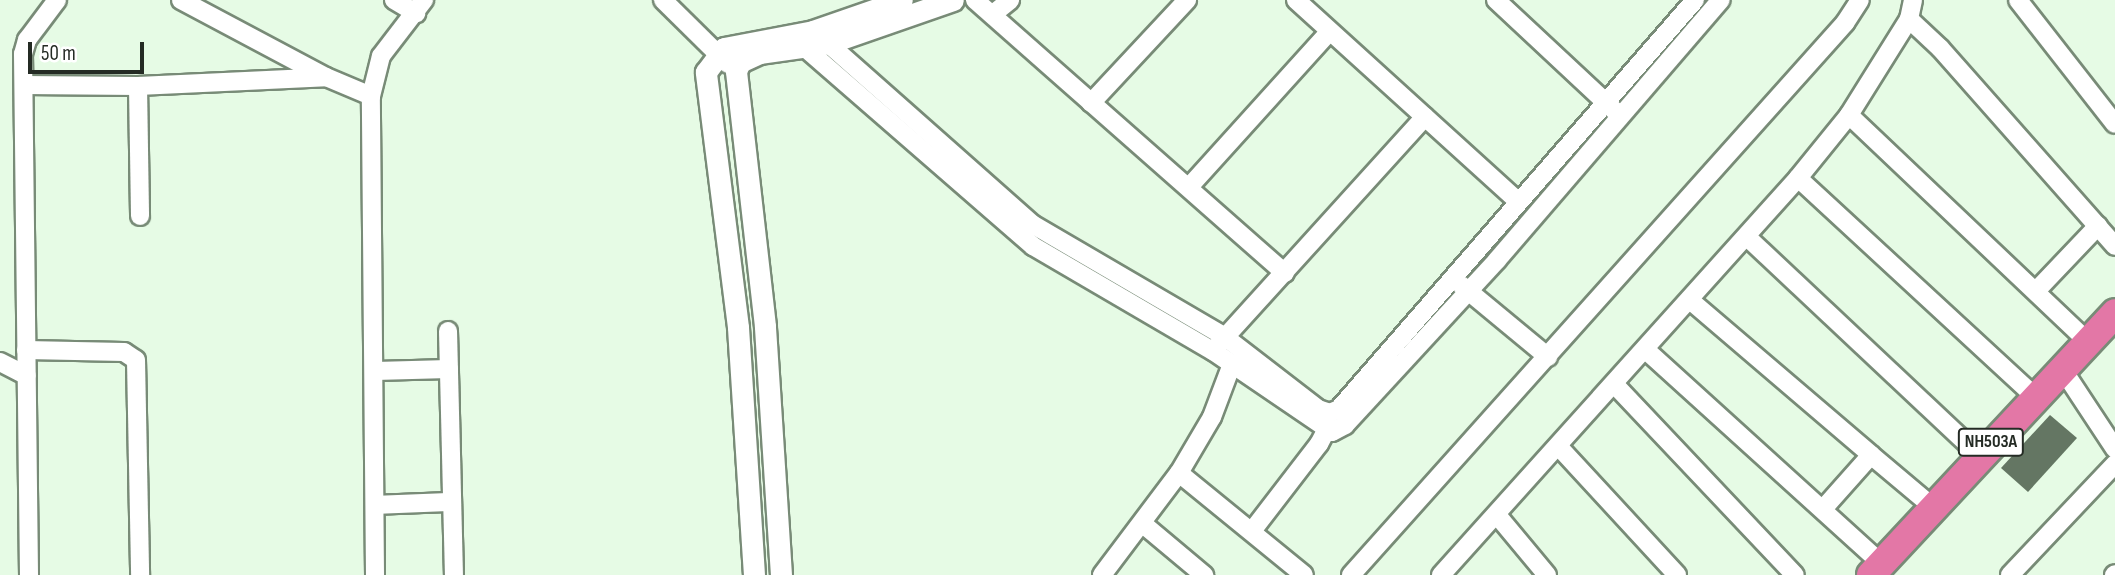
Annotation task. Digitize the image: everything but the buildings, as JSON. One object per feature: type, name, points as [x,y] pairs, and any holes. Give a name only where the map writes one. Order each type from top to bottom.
[{"type":"highway","name":"NH503A","points":[[1876,569],[2061,367],[2115,313]]},
{"type":"street","points":[[29,575],[24,85],[27,40],[57,0]]},
{"type":"street","points":[[181,0],[327,78],[371,96]]},
{"type":"street","points":[[375,575],[371,96],[382,56],[420,6],[394,0]]},
{"type":"street","points":[[754,575],[738,327],[706,72],[717,53],[731,46],[810,40],[902,0]]},
{"type":"street","points":[[781,575],[765,326],[736,71],[740,62],[758,52],[953,0]]},
{"type":"street","points":[[975,0],[1285,273]]},
{"type":"street","points":[[993,14],[1010,0]]},
{"type":"street","points":[[1091,103],[1187,0]]},
{"type":"street","points":[[1296,0],[1518,201]]},
{"type":"street","points":[[1496,0],[1621,116]]},
{"type":"street","points":[[1252,531],[1326,431],[1345,425],[1468,291],[1721,0]]},
{"type":"street","points":[[1351,575],[1846,23],[1860,0]]},
{"type":"street","points":[[1441,575],[1616,386],[1798,178],[1849,115],[1909,19],[1913,0]]},
{"type":"street","points":[[2018,0],[2115,124]]},
{"type":"street","points":[[1325,413],[1339,408],[1693,1]]},
{"type":"street","points":[[669,2],[736,71]]},
{"type":"street","points":[[1909,19],[1940,48],[2115,246]]},
{"type":"street","points":[[1189,187],[1331,31]]},
{"type":"street","points":[[810,40],[1032,225],[1225,337],[1325,413],[1326,431]]},
{"type":"street","points":[[810,40],[1033,246],[1213,351],[1326,431]]},
{"type":"street","points":[[24,85],[138,86],[327,78]]},
{"type":"street","points":[[138,86],[140,216]]},
{"type":"street","points":[[1849,115],[2087,341]]},
{"type":"street","points":[[1213,351],[1425,117]]},
{"type":"street","points":[[1798,178],[2034,396]]},
{"type":"street","points":[[2036,291],[2098,226]]},
{"type":"street","points":[[1747,237],[1979,455]]},
{"type":"street","points":[[1452,278],[1548,356]]},
{"type":"street","points":[[1690,301],[1933,507]]},
{"type":"street","points":[[449,331],[454,575]]},
{"type":"street","points":[[26,350],[124,352],[136,359],[140,575]]},
{"type":"street","points":[[1647,351],[1824,509],[1876,569]]},
{"type":"street","points":[[0,362],[27,376]]},
{"type":"street","points":[[1102,575],[1180,473],[1212,417],[1232,364]]},
{"type":"street","points":[[2061,367],[2115,449]]},
{"type":"street","points":[[375,371],[449,369]]},
{"type":"street","points":[[1616,386],[1795,575]]},
{"type":"street","points":[[1559,447],[1677,575]]},
{"type":"street","points":[[1824,509],[1871,455]]},
{"type":"street","points":[[2010,575],[2115,464]]},
{"type":"street","points":[[1180,473],[1304,575]]},
{"type":"street","points":[[376,505],[452,502]]},
{"type":"street","points":[[1497,516],[1547,575]]},
{"type":"street","points":[[1143,524],[1204,575]]}]
